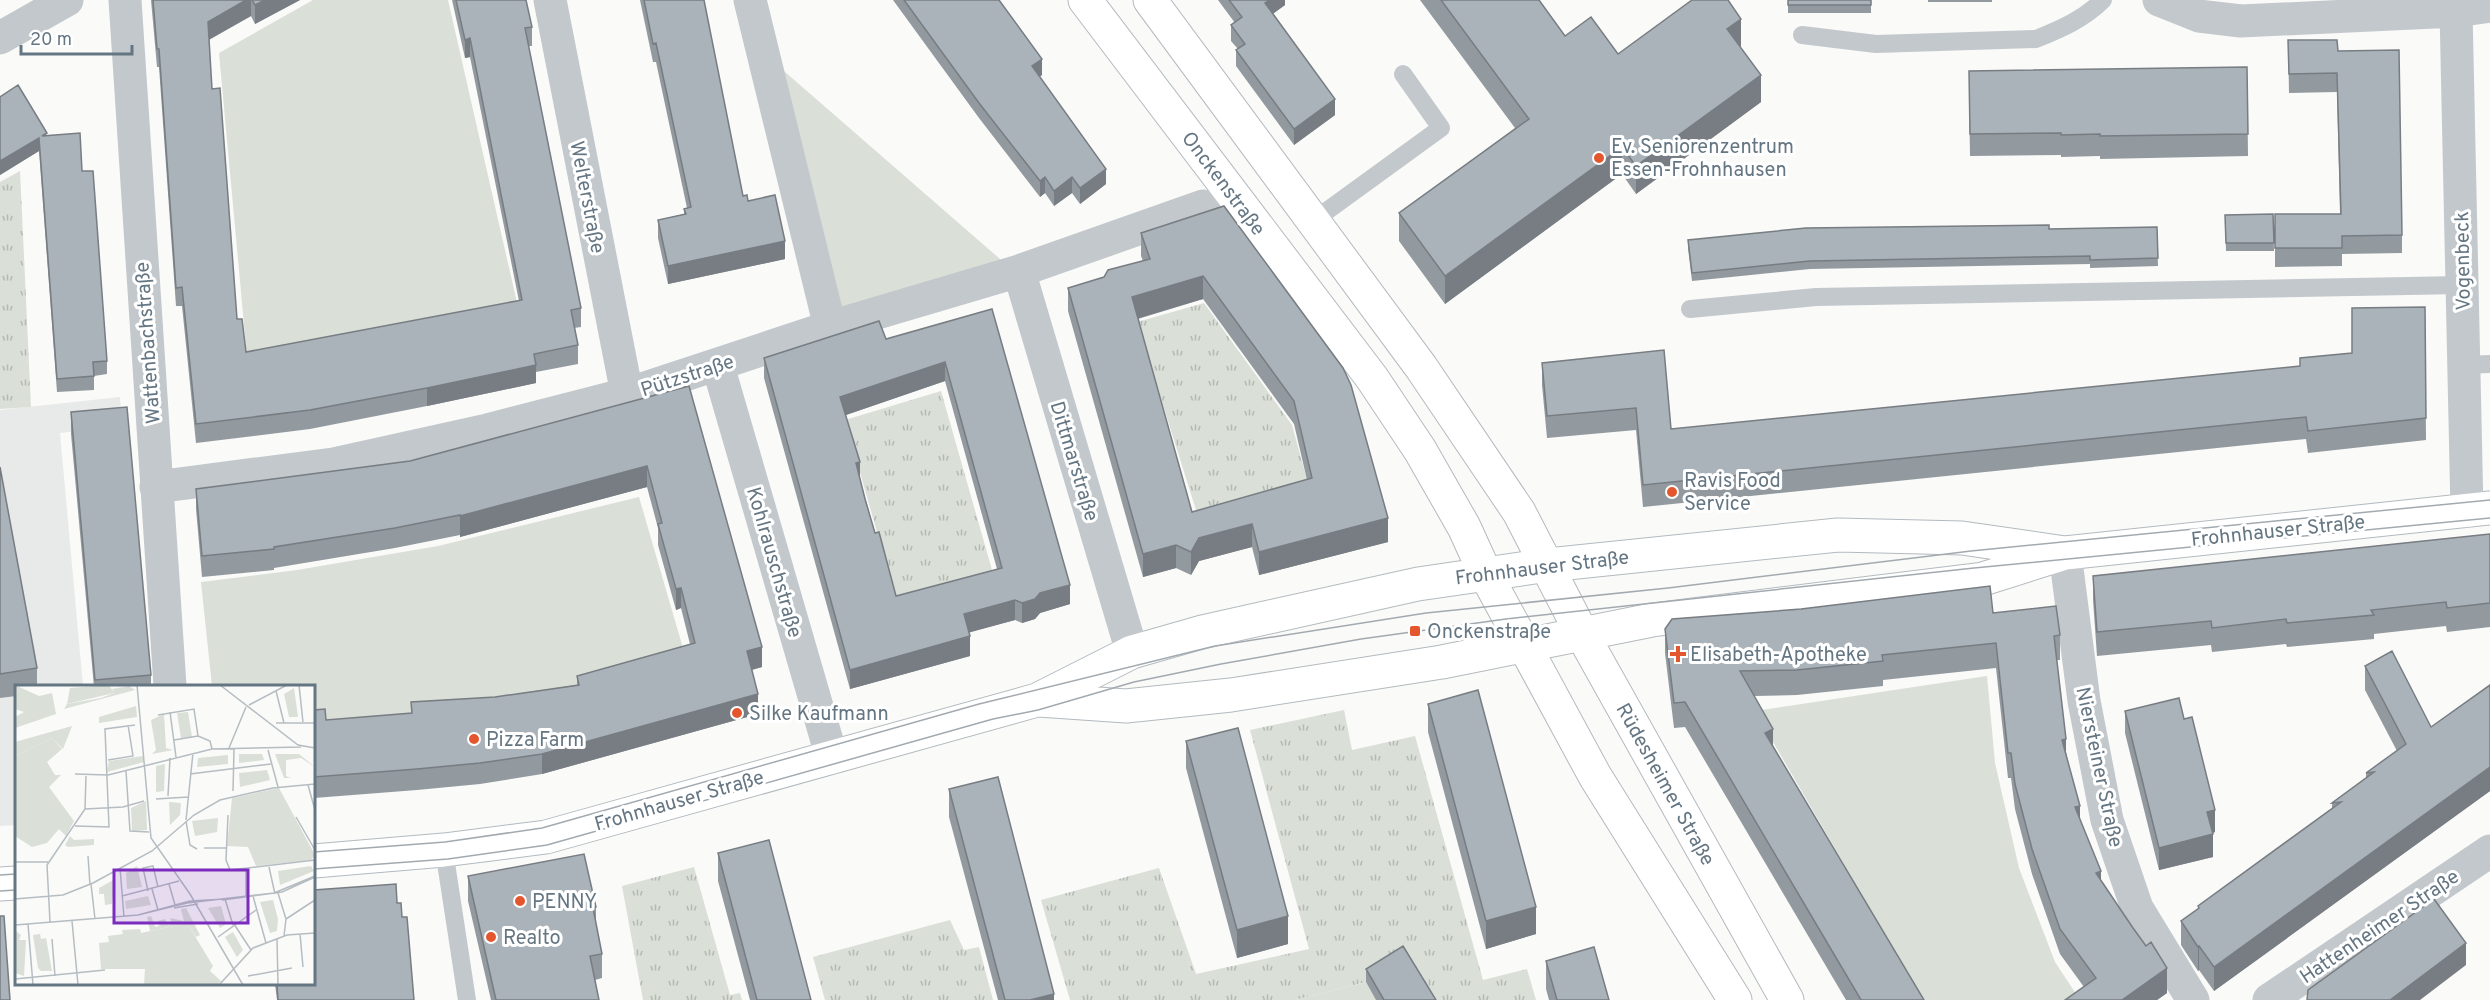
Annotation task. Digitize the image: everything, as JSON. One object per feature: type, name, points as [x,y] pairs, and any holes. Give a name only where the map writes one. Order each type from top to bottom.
[{"type":"main road","name":"Onckenstraße","points":[[1085,0],[1372,378],[1420,450],[1464,527],[1485,573],[1526,645]]},
{"type":"main road","points":[[1150,0],[1465,430],[1519,512],[1548,565]]},
{"type":"main road","name":"Frohnhauser Straße","points":[[1037,700],[1126,706],[1231,695],[1442,662],[1652,621],[1983,579],[2066,553],[2478,509]]},
{"type":"main road","name":"Frohnhauser Straße","points":[[315,861],[444,850],[546,837],[1037,700],[1132,652],[1213,629],[1418,584],[1548,565],[1838,535],[1962,538],[2066,553]]},
{"type":"main road","name":"Rüdesheimer Straße","points":[[1548,565],[1582,634],[1787,1000]]},
{"type":"main road","points":[[1526,645],[1600,784],[1735,1000]]},
{"type":"main road","points":[[0,884],[15,883]]},
{"type":"street","points":[[0,38],[67,0]]},
{"type":"street","name":"Wattenbachstraße","points":[[125,0],[170,685]]},
{"type":"street","name":"Welterstraße","points":[[550,0],[627,394]]},
{"type":"street","points":[[750,0],[830,327]]},
{"type":"street","points":[[2159,0],[2199,16],[2241,21],[2456,11],[2490,6]]},
{"type":"street","name":"Vogenbeck","points":[[2456,11],[2462,285],[2477,364],[2478,509]]},
{"type":"street","name":"Pützstraße","points":[[156,487],[333,464],[487,430],[627,394],[718,366],[830,327],[1019,271],[1203,206]]},
{"type":"street","name":"Dittmarstraße","points":[[1019,271],[1132,652]]},
{"type":"street","name":"Kohlrauschstraße","points":[[718,366],[832,758]]},
{"type":"street","name":"Niersteiner Straße","points":[[2066,553],[2084,701],[2107,820],[2137,908],[2193,1000]]},
{"type":"street","name":"Hattenheimer Straße","points":[[2269,1000],[2490,851]]},
{"type":"lane","points":[[1802,34],[1876,44],[2036,39],[2060,30],[2085,15],[2103,0]]},
{"type":"lane","points":[[1313,221],[1442,128],[1403,74]]},
{"type":"lane","points":[[1690,309],[1816,297],[2462,285]]},
{"type":"lane","points":[[444,850],[466,1000]]},
{"type":"shaded area","points":[[120,397],[122,426],[60,433],[83,685],[15,685],[15,825],[0,826],[0,410]]},
{"type":"green space","points":[[313,0],[448,0],[520,316],[248,368],[219,53]]},
{"type":"green space","points":[[769,58],[1008,266],[833,318]]},
{"type":"green space","points":[[20,171],[31,407],[0,409],[0,182]]},
{"type":"green space","points":[[1204,303],[1292,425],[1312,498],[1201,526],[1137,322]]},
{"type":"green space","points":[[941,391],[996,584],[899,609],[845,420]]},
{"type":"green space","points":[[639,497],[687,662],[540,700],[315,724],[315,685],[212,685],[201,582],[297,570],[438,546]]},
{"type":"green space","points":[[1987,676],[1995,763],[2019,868],[2055,962],[2080,1000],[1923,1000],[1755,711]]},
{"type":"green space","points":[[1344,710],[1352,750],[1415,736],[1483,980],[1527,969],[1536,1000],[1376,1000],[1366,982],[1295,1000],[1070,1000],[1041,900],[1159,868],[1196,974],[1309,949],[1250,730]]},
{"type":"green space","points":[[694,867],[730,995],[740,993],[742,1000],[643,1000],[622,886]]},
{"type":"green space","points":[[950,920],[964,950],[979,947],[993,1000],[825,1000],[813,957]]},
{"type":"green space","points":[[1366,982],[1376,1000],[1295,1000]]},
{"type":"building","points":[[153,0],[246,0],[208,22],[212,89],[220,88],[237,319],[242,319],[246,352],[522,300],[470,38],[465,40],[456,0],[526,0],[532,27],[525,28],[581,308],[571,310],[578,345],[534,354],[536,365],[427,388],[310,410],[196,424],[182,287],[176,288],[159,49],[157,49]]},
{"type":"building","points":[[252,0],[265,0],[255,5]]},
{"type":"building","points":[[644,0],[704,0],[743,196],[747,195],[748,201],[775,195],[785,241],[668,266],[658,220],[686,214],[684,209],[691,207],[656,43],[653,44]]},
{"type":"building","points":[[904,0],[999,0],[1042,59],[1032,66],[1106,169],[1080,188],[1072,177],[1054,191],[1045,177],[1040,181],[979,103]]},
{"type":"building","points":[[1229,0],[1270,0],[1265,3],[1335,99],[1294,129],[1236,50],[1245,44],[1231,25],[1242,17]]},
{"type":"building","name":"Ev. Seniorenzentrum Essen-Frohnhausen","points":[[1441,0],[1539,0],[1565,36],[1591,17],[1618,54],[1692,0],[1728,0],[1741,19],[1727,29],[1761,75],[1636,166],[1622,147],[1445,276],[1399,213],[1529,119]]},
{"type":"building","points":[[1788,0],[1871,0],[1871,5],[1788,5]]},
{"type":"building","points":[[2288,40],[2337,40],[2338,51],[2399,50],[2402,235],[2342,236],[2342,248],[2275,248],[2275,214],[2341,214],[2337,73],[2289,74]]},
{"type":"building","points":[[2247,67],[2248,134],[2100,136],[2100,134],[2061,135],[2061,133],[1970,134],[1969,71]]},
{"type":"building","points":[[18,85],[47,133],[42,136],[80,133],[82,171],[93,171],[107,361],[93,362],[94,376],[57,379],[39,138],[0,161],[0,97]]},
{"type":"building","points":[[1224,206],[1343,368],[1351,385],[1388,518],[1259,552],[1252,524],[1199,538],[1191,552],[1176,545],[1143,554],[1068,288],[1104,277],[1108,270],[1150,259],[1141,233]],"holes":[[[1203,276],[1294,401],[1312,478],[1192,512],[1132,297]]]},
{"type":"building","points":[[2273,214],[2274,243],[2226,243],[2225,215]]},
{"type":"building","points":[[2049,225],[2049,229],[2157,227],[2158,258],[2090,260],[2090,256],[1810,261],[1692,273],[1688,240],[1806,228]]},
{"type":"building","points":[[2425,307],[2426,418],[2308,431],[2306,417],[1643,485],[1636,408],[1547,416],[1542,363],[1664,350],[1671,429],[2300,366],[2300,358],[2352,353],[2352,308]]},
{"type":"building","points":[[992,309],[1070,585],[1040,593],[1035,599],[1022,603],[1015,600],[964,614],[970,636],[850,670],[764,358],[879,321],[886,339]],"holes":[[[945,362],[1002,568],[896,596],[879,532],[875,533],[865,499],[856,463],[860,462],[840,397]]]},
{"type":"building","points":[[689,386],[762,647],[747,651],[758,694],[542,754],[480,763],[315,777],[315,710],[325,709],[326,720],[412,713],[411,702],[495,697],[579,685],[577,676],[695,643],[681,588],[676,589],[658,524],[662,523],[647,466],[460,516],[274,547],[274,549],[202,556],[196,489],[410,461]]},
{"type":"building","points":[[127,407],[151,675],[95,680],[71,412]]},
{"type":"building","points":[[0,467],[37,668],[0,674]]},
{"type":"building","points":[[2490,534],[2490,603],[2447,608],[2446,602],[2371,610],[2374,615],[2287,623],[2286,619],[2212,628],[2211,621],[2097,632],[2093,576]]},
{"type":"building","points":[[1990,586],[1993,613],[2056,606],[2060,635],[2054,636],[2066,739],[2062,740],[2080,806],[2075,807],[2101,871],[2096,873],[2146,946],[2151,942],[2167,968],[2122,1000],[2065,1000],[2096,978],[2060,929],[2032,849],[2015,784],[2011,753],[2008,753],[1996,643],[1882,655],[1883,661],[1797,670],[1740,671],[1773,729],[1765,733],[1924,1000],[1861,1000],[1685,702],[1674,703],[1665,629],[1672,619],[1801,609]]},
{"type":"building","points":[[2392,651],[2431,727],[2490,685],[2490,767],[2214,967],[2181,921],[2199,908],[2198,906],[2341,802],[2332,803],[2374,772],[2366,773],[2406,744],[2365,666]]},
{"type":"building","points":[[1478,690],[1536,907],[1486,921],[1428,704]]},
{"type":"building","points":[[2179,698],[2184,719],[2192,717],[2215,810],[2207,812],[2213,834],[2159,848],[2125,711]]},
{"type":"building","points":[[1238,728],[1288,916],[1237,930],[1186,741]]},
{"type":"building","points":[[998,777],[1054,994],[1030,1000],[1005,1000],[949,789]]},
{"type":"building","points":[[769,840],[811,1000],[757,1000],[718,853]]},
{"type":"building","points":[[584,854],[596,907],[593,908],[602,954],[590,956],[599,1000],[496,1000],[468,876]]},
{"type":"building","points":[[396,884],[397,903],[401,903],[402,917],[407,917],[414,1000],[278,1000],[277,985],[315,985],[315,890]]},
{"type":"building","points":[[2434,899],[2466,943],[2390,1000],[2307,1000],[2308,990]]},
{"type":"building","points":[[0,916],[4,916],[10,1000],[0,1000]]},
{"type":"building","points":[[1403,946],[1436,1000],[1384,1000],[1366,969]]},
{"type":"building","points":[[1594,947],[1609,1000],[1557,1000],[1546,961]]},
{"type":"tram line","points":[[315,852],[445,842],[542,828],[979,704],[1215,646],[1426,613],[1668,588],[1971,551],[2490,500]]},
{"type":"tram line","points":[[315,869],[448,859],[547,845],[993,719],[1038,710],[1134,682],[1361,639],[1506,619],[1974,568],[2490,518]]},
{"type":"tram line","points":[[0,875],[15,874]]},
{"type":"tram line","points":[[0,891],[15,890]]},
{"type":"place","name":"Ev. Seniorenzentrum Essen-Frohnhausen","points":[[1599,158]]},
{"type":"place","name":"Ravis Food Service","points":[[1672,492]]},
{"type":"place","name":"Onckenstraße","points":[[1415,631]]},
{"type":"place","name":"Elisabeth-Apotheke","points":[[1678,654]]},
{"type":"place","name":"Silke Kaufmann","points":[[737,713]]},
{"type":"place","name":"Pizza Farm","points":[[474,739]]},
{"type":"place","name":"PENNY","points":[[520,901]]},
{"type":"place","name":"Realto","points":[[491,937]]}]
